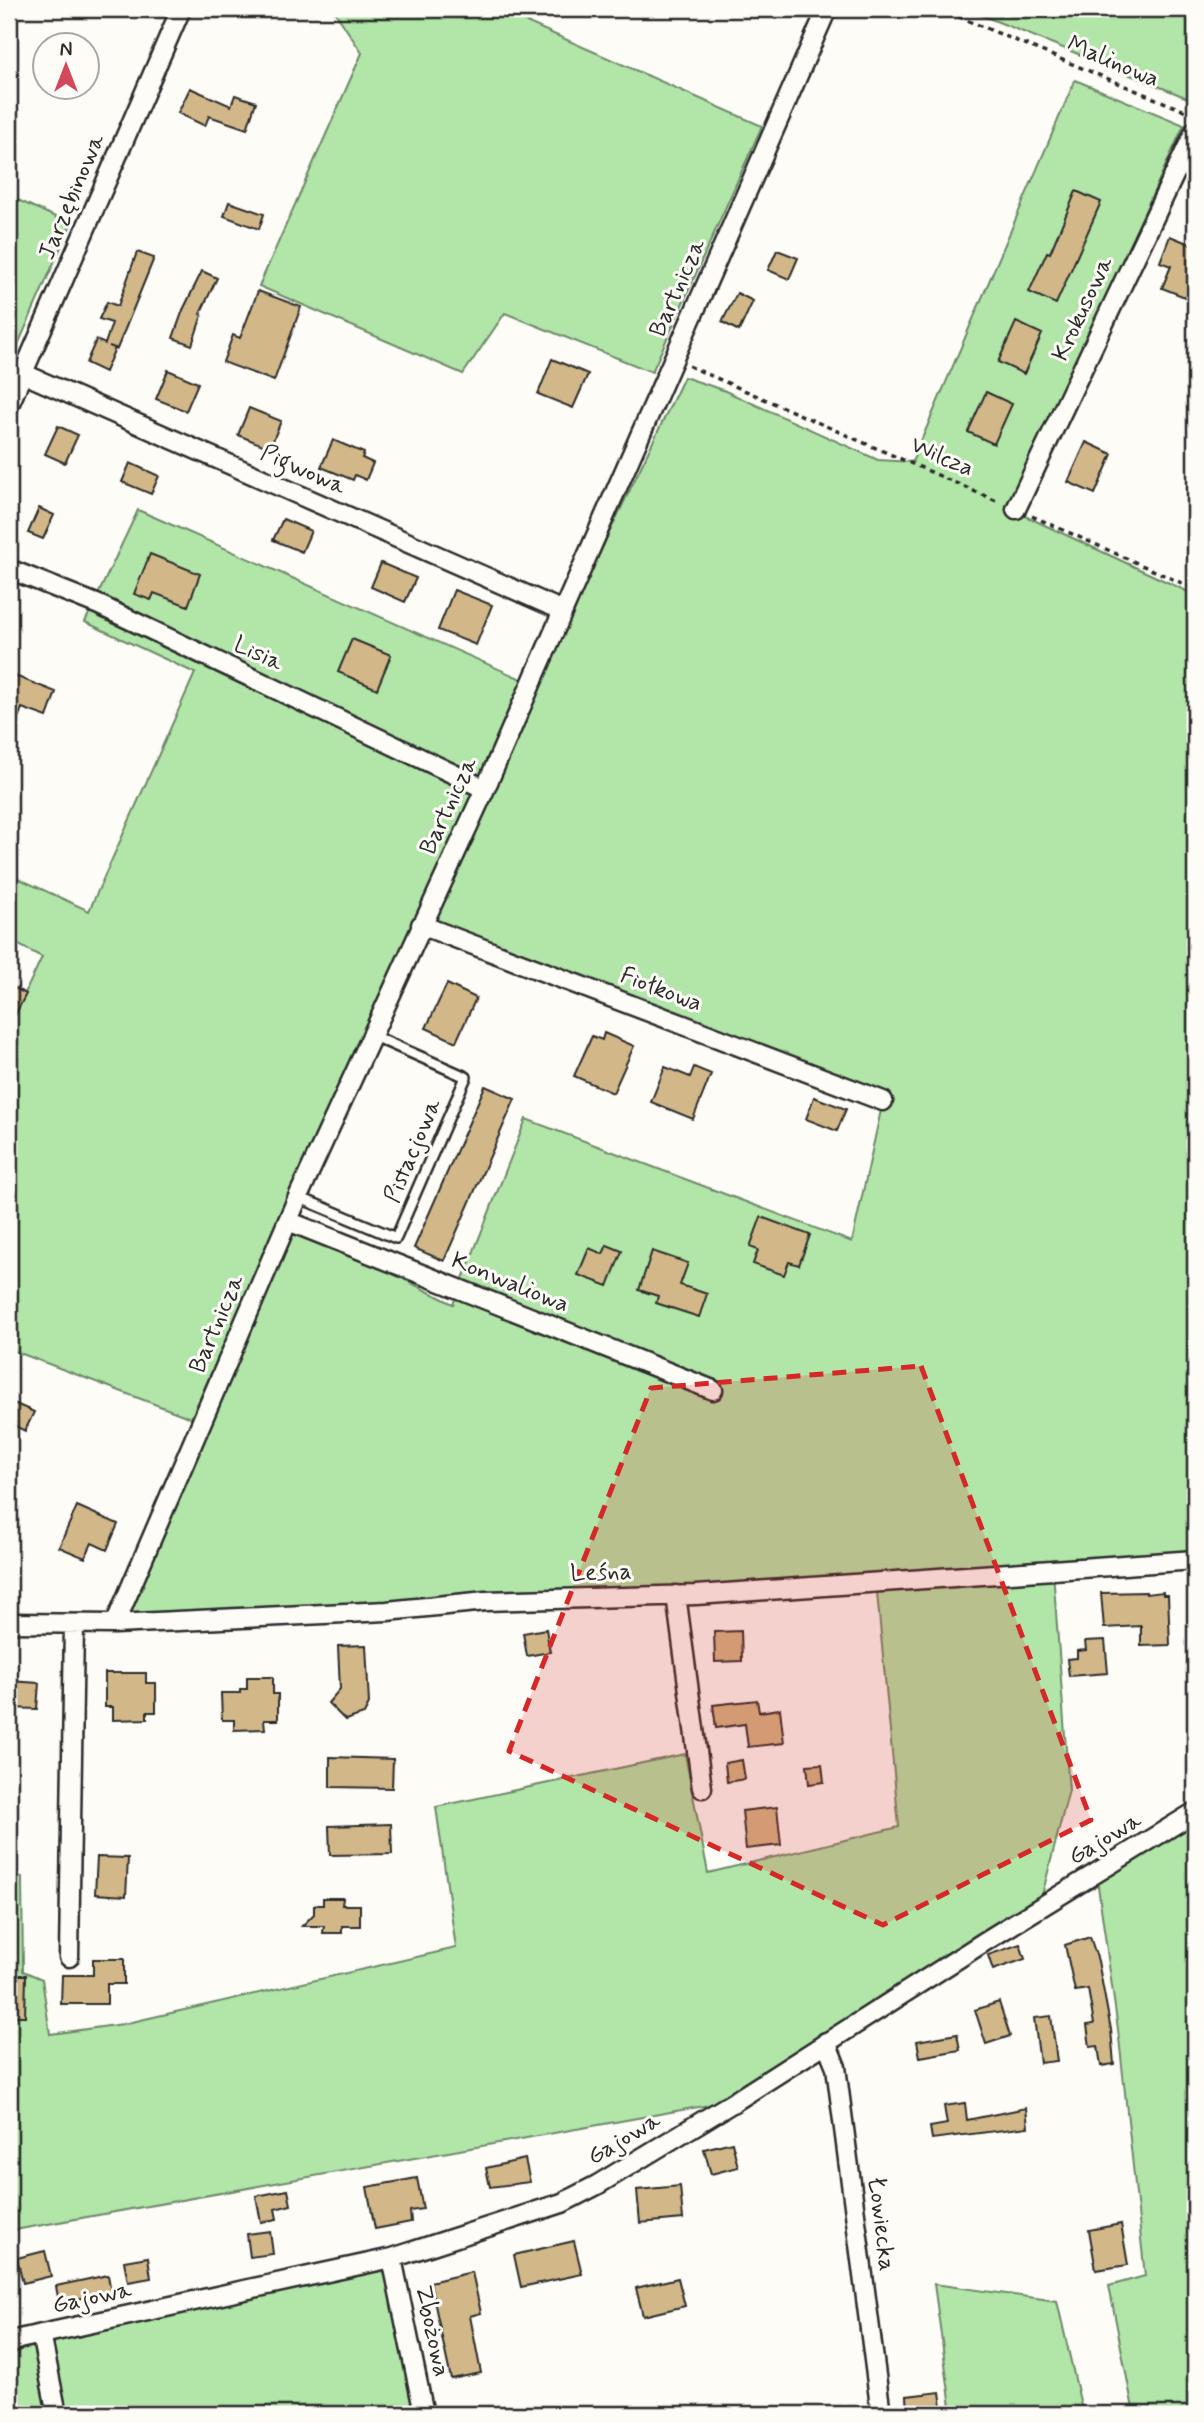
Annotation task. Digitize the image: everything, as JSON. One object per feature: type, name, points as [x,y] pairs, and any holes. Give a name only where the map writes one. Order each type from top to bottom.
[{"type":"street","name":"Jarzębinowa","points":[[9,405],[181,9]]},
{"type":"street","name":"Bartnicza","points":[[116,1624],[298,1197],[485,789],[827,9]]},
{"type":"street","name":"Krokusowa","points":[[1016,509],[1195,131]]},
{"type":"street","name":"Pigwowa","points":[[22,373],[564,611]]},
{"type":"street","name":"Lisia","points":[[9,569],[99,605],[485,789]]},
{"type":"street","name":"Fiołkowa","points":[[421,925],[883,1101]]},
{"type":"street","name":"Konwaliowa","points":[[288,1221],[713,1390]]},
{"type":"street","name":"Leśna","points":[[9,1623],[116,1624],[387,1611],[486,1601],[676,1595],[1195,1560]]},
{"type":"street","points":[[676,1595],[702,1788]]},
{"type":"street","points":[[69,1957],[74,1624]]},
{"type":"street","name":"Gajowa","points":[[9,2344],[41,2334],[392,2258],[562,2203],[597,2185],[714,2114],[1195,1812]]},
{"type":"street","name":"Łowiecka","points":[[826,2042],[836,2067],[881,2414]]},
{"type":"street","name":"Zbożowa","points":[[392,2258],[424,2414]]},
{"type":"street","points":[[41,2334],[57,2414]]},
{"type":"lane","name":"Pistacjowa","points":[[298,1197],[396,1238],[466,1077],[370,1035]]},
{"type":"path","name":"Malinowa","points":[[940,9],[1195,115]]},
{"type":"path","name":"Wilcza","points":[[674,360],[730,382],[1195,589]]},
{"type":"highlighted area","points":[[921,1366],[1091,1820],[883,1925],[509,1751],[651,1388]]},
{"type":"green space","points":[[333,9],[497,9],[762,126],[652,372],[505,313],[463,374],[259,286],[362,53]]},
{"type":"green space","points":[[966,9],[1195,9],[1195,101]]},
{"type":"green space","points":[[1075,80],[1184,125],[1010,509],[1195,595],[1195,1562],[1053,1571],[1069,1790],[1039,1907],[1195,1812],[1195,2414],[1134,2414],[1109,2286],[1145,2276],[1118,2029],[1098,1886],[1039,1908],[737,2100],[9,2231],[9,1876],[22,1877],[23,1971],[42,1979],[50,2034],[123,2024],[456,1948],[436,1807],[685,1754],[708,1873],[899,1827],[876,1582],[115,1624],[288,1221],[453,1304],[526,1119],[852,1242],[883,1101],[421,925],[684,377],[723,390],[878,460],[912,462]]},
{"type":"green space","points":[[9,196],[71,224],[9,365]]},
{"type":"green space","points":[[138,510],[526,681],[191,1418],[9,1349],[9,1027],[42,957],[9,940],[9,874],[89,911],[195,673],[85,622]]},
{"type":"green space","points":[[392,2258],[413,2414],[9,2414],[9,2344]]},
{"type":"green space","points":[[934,2284],[1057,2301],[1083,2414],[952,2414]]},
{"type":"building","points":[[190,88],[231,106],[235,95],[256,102],[247,129],[209,116],[205,126],[178,113]]},
{"type":"building","points":[[1076,191],[1101,202],[1056,304],[1029,292],[1047,252],[1050,253]]},
{"type":"building","points":[[229,202],[264,214],[259,229],[224,216]]},
{"type":"building","points":[[1170,236],[1195,246],[1195,301],[1162,288],[1171,266],[1160,262]]},
{"type":"building","points":[[777,250],[798,258],[789,279],[768,270]]},
{"type":"building","points":[[137,252],[154,258],[117,349],[115,348],[105,372],[86,363],[96,340],[105,344],[112,323],[99,319],[107,302],[118,306]]},
{"type":"building","points":[[202,271],[217,278],[200,314],[202,315],[192,345],[173,338]]},
{"type":"building","points":[[258,291],[301,307],[274,381],[223,362],[233,335],[240,338]]},
{"type":"building","points":[[737,293],[753,301],[739,331],[722,322]]},
{"type":"building","points":[[1016,322],[1042,334],[1024,374],[998,362]]},
{"type":"building","points":[[552,359],[588,374],[573,408],[538,394]]},
{"type":"building","points":[[168,370],[198,383],[186,411],[156,399]]},
{"type":"building","points":[[986,392],[1012,404],[994,444],[968,432]]},
{"type":"building","points":[[249,408],[281,421],[270,448],[238,435]]},
{"type":"building","points":[[58,426],[78,435],[65,463],[45,454]]},
{"type":"building","points":[[333,440],[364,453],[362,458],[373,463],[366,480],[355,475],[353,480],[321,467]]},
{"type":"building","points":[[1086,442],[1112,454],[1095,494],[1068,482]]},
{"type":"building","points":[[130,463],[159,476],[151,494],[122,482]]},
{"type":"building","points":[[39,508],[54,515],[43,539],[28,533]]},
{"type":"building","points":[[283,519],[311,531],[302,552],[273,540]]},
{"type":"building","points":[[150,554],[200,574],[188,606],[154,593],[151,600],[134,594]]},
{"type":"building","points":[[381,563],[416,578],[405,602],[371,587]]},
{"type":"building","points":[[454,590],[492,605],[476,645],[438,630]]},
{"type":"building","points":[[352,639],[391,655],[377,689],[338,672]]},
{"type":"building","points":[[15,676],[56,692],[47,717],[22,708],[10,740],[9,692]]},
{"type":"building","points":[[447,984],[476,998],[456,1042],[426,1028]]},
{"type":"building","points":[[13,987],[26,994],[9,1027],[9,995]]},
{"type":"building","points":[[604,1033],[634,1046],[613,1093],[574,1076],[592,1036],[602,1040]]},
{"type":"building","points":[[665,1067],[690,1077],[694,1067],[711,1074],[693,1119],[651,1102]]},
{"type":"building","points":[[485,1086],[515,1099],[444,1261],[414,1248]]},
{"type":"building","points":[[814,1097],[846,1109],[837,1131],[806,1119]]},
{"type":"building","points":[[761,1217],[810,1235],[799,1265],[789,1262],[784,1275],[753,1264],[758,1250],[750,1247]]},
{"type":"building","points":[[607,1245],[622,1251],[608,1286],[578,1275],[589,1248],[603,1254]]},
{"type":"building","points":[[652,1251],[688,1263],[680,1285],[707,1294],[699,1317],[656,1303],[658,1296],[639,1290]]},
{"type":"building","points":[[9,1401],[34,1412],[25,1431],[9,1423]]},
{"type":"building","points":[[77,1506],[118,1524],[107,1550],[92,1543],[85,1558],[59,1547]]},
{"type":"building","points":[[1163,1592],[1163,1595],[1168,1595],[1170,1645],[1141,1646],[1141,1626],[1104,1628],[1101,1593]]},
{"type":"building","points":[[546,1629],[550,1652],[527,1656],[523,1633]]},
{"type":"building","points":[[741,1631],[742,1661],[715,1662],[714,1632]]},
{"type":"building","points":[[1105,1640],[1108,1673],[1069,1676],[1067,1659],[1077,1658],[1077,1651],[1086,1650],[1085,1641]]},
{"type":"building","points":[[366,1645],[369,1704],[364,1714],[345,1720],[328,1703],[340,1689],[338,1646]]},
{"type":"building","points":[[105,1673],[146,1673],[146,1683],[156,1683],[156,1712],[147,1712],[147,1719],[113,1720],[113,1707],[105,1707]]},
{"type":"building","points":[[247,1677],[273,1677],[273,1694],[278,1694],[278,1720],[264,1720],[265,1729],[234,1730],[234,1720],[222,1720],[221,1693],[240,1693],[240,1689],[247,1689]]},
{"type":"building","points":[[9,1681],[39,1683],[37,1709],[9,1708]]},
{"type":"building","points":[[757,1700],[759,1712],[780,1709],[784,1743],[748,1747],[745,1724],[716,1728],[713,1705]]},
{"type":"building","points":[[330,1757],[393,1759],[392,1788],[330,1787]]},
{"type":"building","points":[[742,1760],[745,1779],[727,1782],[725,1763]]},
{"type":"building","points":[[822,1764],[824,1782],[809,1784],[807,1765]]},
{"type":"building","points":[[777,1807],[781,1845],[746,1849],[742,1811]]},
{"type":"building","points":[[391,1824],[392,1854],[330,1855],[329,1826]]},
{"type":"building","points":[[97,1857],[128,1858],[126,1896],[95,1894]]},
{"type":"building","points":[[323,1898],[343,1898],[342,1905],[360,1905],[360,1926],[342,1926],[342,1933],[323,1933],[324,1926],[302,1926],[314,1914],[314,1905],[323,1905]]},
{"type":"building","points":[[1090,1937],[1098,1961],[1111,2030],[1114,2064],[1101,2066],[1098,2046],[1090,2047],[1087,2025],[1094,2024],[1088,1989],[1075,1991],[1065,1945]]},
{"type":"building","points":[[1020,1944],[1025,1959],[993,1970],[988,1955]]},
{"type":"building","points":[[93,1959],[124,1959],[124,1984],[107,1984],[107,2004],[61,2004],[62,1975],[93,1975]]},
{"type":"building","points":[[9,1975],[26,1975],[25,2016],[9,2016]]},
{"type":"building","points":[[999,2002],[1010,2036],[986,2044],[975,2010]]},
{"type":"building","points":[[1051,2016],[1057,2061],[1040,2063],[1034,2018]]},
{"type":"building","points":[[957,2034],[960,2050],[920,2057],[917,2041]]},
{"type":"building","points":[[965,2103],[967,2120],[1026,2108],[1028,2127],[932,2139],[930,2127],[947,2124],[944,2106]]},
{"type":"building","points":[[732,2142],[738,2167],[711,2174],[704,2149]]},
{"type":"building","points":[[525,2159],[530,2182],[490,2187],[486,2168]]},
{"type":"building","points":[[417,2178],[423,2209],[410,2211],[411,2222],[375,2229],[367,2187]]},
{"type":"building","points":[[680,2186],[683,2219],[640,2223],[637,2190]]},
{"type":"building","points":[[288,2190],[291,2205],[275,2209],[277,2219],[261,2222],[256,2196]]},
{"type":"building","points":[[1121,2224],[1128,2265],[1096,2270],[1089,2230]]},
{"type":"building","points":[[270,2231],[273,2254],[250,2257],[247,2234]]},
{"type":"building","points":[[574,2241],[582,2274],[521,2287],[514,2255]]},
{"type":"building","points":[[45,2251],[51,2276],[23,2283],[17,2258]]},
{"type":"building","points":[[148,2257],[151,2278],[128,2282],[124,2261]]},
{"type":"building","points":[[472,2272],[481,2313],[470,2316],[481,2373],[451,2379],[430,2282]]},
{"type":"building","points":[[108,2275],[111,2292],[59,2303],[56,2286]]},
{"type":"building","points":[[678,2278],[685,2306],[643,2316],[636,2288]]},
{"type":"building","points":[[940,2392],[943,2414],[908,2414],[907,2396]]}]
